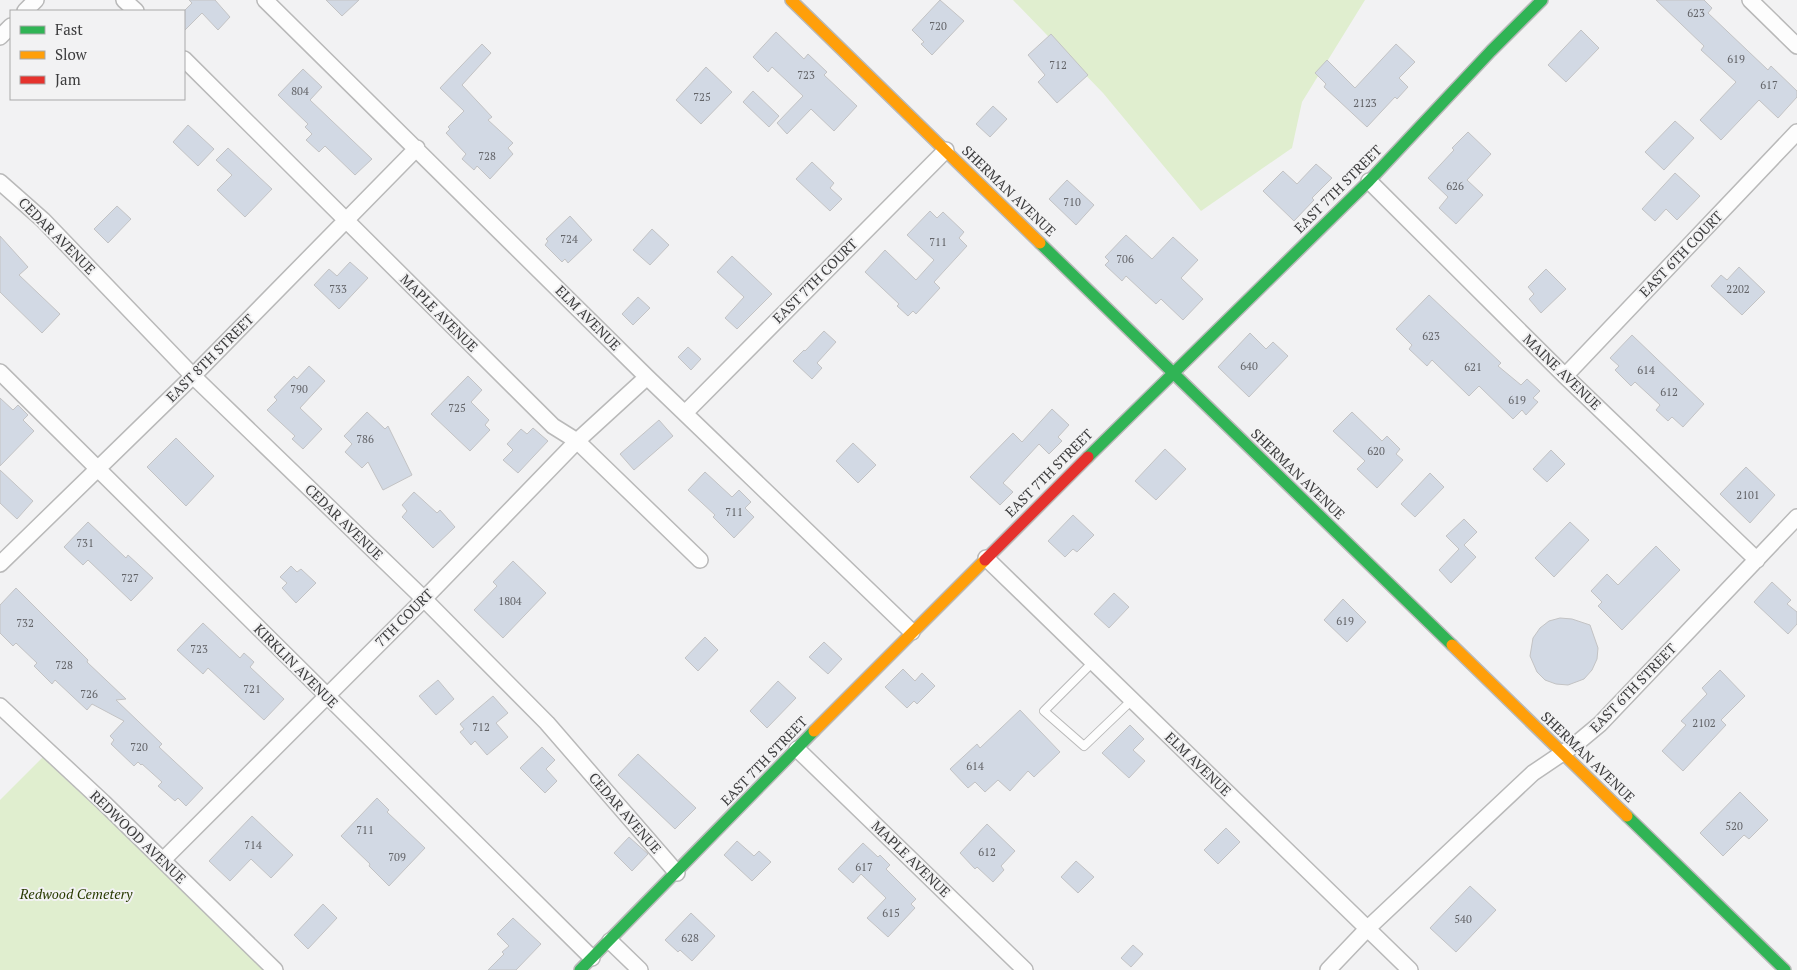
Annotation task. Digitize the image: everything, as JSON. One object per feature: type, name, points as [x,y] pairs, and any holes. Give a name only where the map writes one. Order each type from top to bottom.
[{"type":"street","points":[[124,0],[135,10]]},
{"type":"street","name":"ELM AVENUE","points":[[266,0],[647,377],[912,632]]},
{"type":"street","name":"SHERMAN AVENUE","points":[[791,0],[1784,970]]},
{"type":"street","name":"EAST 7TH STREET","points":[[580,970],[912,632],[1172,372],[1369,181],[1491,51],[1542,0]]},
{"type":"street","points":[[1750,0],[1797,46]]},
{"type":"street","points":[[0,37],[10,27]]},
{"type":"street","name":"MAPLE AVENUE","points":[[185,60],[553,426],[577,442],[700,560]]},
{"type":"street","name":"EAST 6TH COURT","points":[[1566,376],[1797,132]]},
{"type":"street","name":"EAST 8TH STREET","points":[[0,564],[193,376],[417,148]]},
{"type":"street","name":"EAST 7TH COURT","points":[[685,413],[946,150]]},
{"type":"street","name":"MAINE AVENUE","points":[[1369,181],[1566,376],[1757,560]]},
{"type":"street","name":"CEDAR AVENUE","points":[[0,182],[43,220],[193,376],[424,599],[547,723],[676,873]]},
{"type":"street","name":"KIRKLIN AVENUE","points":[[0,372],[592,958]]},
{"type":"street","name":"7TH COURT","points":[[163,860],[424,599],[577,442],[647,377]]},
{"type":"street","name":"EAST 6TH STREET","points":[[1328,970],[1368,929],[1533,773],[1576,744],[1600,724],[1797,518]]},
{"type":"street","name":"ELM AVENUE","points":[[986,558],[1410,970]]},
{"type":"street","name":"REDWOOD AVENUE","points":[[0,706],[163,860],[275,970]]},
{"type":"street","name":"MAPLE AVENUE","points":[[797,749],[1025,970]]},
{"type":"street","points":[[610,941],[640,970]]},
{"type":"lane","points":[[1093,662],[1044,711],[1084,746],[1132,700]]},
{"type":"green space","points":[[1013,0],[1365,0],[1302,102],[1292,148],[1201,211],[1103,93]]},
{"type":"green space","name":"Redwood Cemetery","points":[[44,756],[264,970],[0,970],[0,800]]},
{"type":"building","points":[[189,0],[215,0],[230,17],[218,30],[202,13],[185,30],[185,10],[192,3]]},
{"type":"building","points":[[326,0],[359,0],[342,16]]},
{"type":"building","points":[[940,0],[964,21],[932,55],[921,44],[924,42],[912,30]]},
{"type":"building","points":[[1656,0],[1704,0],[1712,8],[1708,13],[1768,70],[1771,66],[1797,91],[1797,97],[1778,118],[1759,100],[1721,140],[1700,120],[1736,82],[1701,50],[1704,46]]},
{"type":"building","points":[[1581,30],[1599,48],[1566,82],[1548,65]]},
{"type":"building","points":[[776,32],[804,59],[808,54],[827,72],[824,75],[857,106],[834,131],[811,109],[787,134],[777,123],[803,96],[772,67],[768,72],[753,57]]},
{"type":"building","points":[[1051,34],[1088,75],[1057,103],[1038,82],[1045,75],[1028,55]]},
{"type":"building","points":[[482,44],[491,53],[462,85],[492,117],[488,120],[513,143],[508,148],[513,154],[490,179],[477,166],[474,170],[462,159],[466,154],[446,133],[450,129],[448,127],[464,111],[440,88]]},
{"type":"building","points":[[1396,44],[1415,62],[1399,78],[1408,87],[1397,99],[1395,97],[1367,127],[1324,87],[1326,84],[1315,73],[1327,60],[1355,88]]},
{"type":"building","points":[[706,67],[732,92],[701,124],[676,100]]},
{"type":"building","points":[[303,69],[322,87],[310,100],[372,159],[355,175],[325,146],[319,152],[306,140],[312,134],[305,127],[308,124],[278,95]]},
{"type":"building","points":[[753,91],[779,116],[769,127],[743,102]]},
{"type":"building","points":[[993,106],[1007,119],[990,137],[976,124]]},
{"type":"building","points":[[1675,121],[1694,138],[1664,170],[1645,152]]},
{"type":"building","points":[[188,125],[214,149],[198,166],[173,142]]},
{"type":"building","points":[[1468,132],[1491,154],[1467,180],[1483,195],[1456,224],[1439,208],[1448,197],[1428,178],[1454,150],[1452,148]]},
{"type":"building","points":[[228,148],[272,189],[245,217],[217,190],[232,175],[216,160]]},
{"type":"building","points":[[812,162],[834,183],[830,188],[842,199],[830,211],[796,179]]},
{"type":"building","points":[[1316,164],[1332,178],[1312,198],[1314,200],[1294,221],[1263,191],[1283,171],[1297,184]]},
{"type":"building","points":[[1675,173],[1700,196],[1677,220],[1666,209],[1655,221],[1642,209]]},
{"type":"building","points":[[1067,180],[1094,205],[1076,225],[1049,199]]},
{"type":"building","points":[[117,206],[131,219],[108,243],[94,229]]},
{"type":"building","points":[[930,211],[937,218],[943,212],[964,232],[959,238],[967,246],[934,282],[940,288],[916,314],[913,311],[908,316],[897,306],[899,304],[865,272],[885,250],[916,280],[934,260],[907,235]]},
{"type":"building","points":[[570,216],[592,240],[568,263],[565,259],[562,262],[545,245],[548,241],[546,239]]},
{"type":"building","points":[[652,229],[669,245],[650,265],[633,250]]},
{"type":"building","points":[[1126,235],[1152,259],[1173,237],[1198,260],[1181,278],[1203,299],[1183,320],[1161,299],[1156,304],[1126,276],[1122,281],[1105,265],[1109,261],[1105,257]]},
{"type":"building","points":[[0,236],[28,267],[19,275],[60,314],[42,333],[0,292]]},
{"type":"building","points":[[732,256],[772,294],[737,329],[725,318],[744,297],[717,272]]},
{"type":"building","points":[[350,262],[368,278],[339,309],[314,285],[329,269],[337,276]]},
{"type":"building","points":[[1739,267],[1765,292],[1742,315],[1711,286],[1721,275],[1727,280]]},
{"type":"building","points":[[1546,269],[1566,289],[1541,313],[1529,299],[1534,294],[1528,287]]},
{"type":"building","points":[[1429,295],[1501,363],[1498,366],[1521,385],[1527,379],[1540,391],[1533,398],[1538,402],[1526,415],[1522,410],[1513,419],[1479,386],[1469,396],[1432,360],[1427,366],[1409,349],[1412,345],[1396,329]]},
{"type":"building","points":[[638,297],[650,308],[633,325],[622,314]]},
{"type":"building","points":[[824,331],[836,342],[817,363],[822,368],[812,379],[793,361]]},
{"type":"building","points":[[1250,333],[1266,349],[1273,342],[1288,356],[1249,397],[1218,367]]},
{"type":"building","points":[[1632,335],[1704,404],[1683,427],[1672,417],[1668,421],[1656,410],[1660,405],[1635,382],[1631,386],[1615,370],[1619,366],[1610,358]]},
{"type":"building","points":[[688,347],[701,359],[691,370],[678,357]]},
{"type":"building","points":[[309,366],[325,381],[300,408],[322,429],[303,449],[292,439],[295,436],[267,410],[277,400],[274,397],[294,376],[297,379]]},
{"type":"building","points":[[468,376],[482,390],[471,402],[489,420],[485,425],[490,430],[470,451],[431,414]]},
{"type":"building","points":[[0,398],[13,410],[18,405],[28,415],[23,420],[34,431],[0,466]]},
{"type":"building","points":[[1052,409],[1069,425],[1058,437],[1062,441],[1049,454],[1039,444],[1003,483],[1013,492],[1000,505],[970,477],[1013,433],[1022,442]]},
{"type":"building","points":[[367,412],[385,429],[388,426],[412,475],[383,490],[368,462],[362,468],[345,452],[352,444],[344,436]]},
{"type":"building","points":[[1352,412],[1382,441],[1387,436],[1400,449],[1396,454],[1403,460],[1377,488],[1357,469],[1365,461],[1333,431]]},
{"type":"building","points":[[659,420],[673,436],[634,470],[620,454]]},
{"type":"building","points":[[533,428],[548,441],[518,473],[503,460],[513,450],[507,444],[521,429],[527,434]]},
{"type":"building","points":[[176,438],[214,476],[186,506],[147,467]]},
{"type":"building","points":[[853,443],[876,465],[858,483],[836,461]]},
{"type":"building","points":[[1165,449],[1186,469],[1156,500],[1135,481]]},
{"type":"building","points":[[1551,450],[1565,464],[1547,482],[1533,469]]},
{"type":"building","points":[[1746,467],[1775,495],[1750,523],[1720,494]]},
{"type":"building","points":[[0,470],[33,501],[17,519],[0,503]]},
{"type":"building","points":[[705,472],[732,497],[739,490],[751,502],[745,508],[754,517],[734,538],[713,517],[715,515],[688,490]]},
{"type":"building","points":[[1430,473],[1444,487],[1415,517],[1401,504]]},
{"type":"building","points":[[414,492],[437,513],[440,510],[455,527],[433,548],[402,517],[407,511],[402,505]]},
{"type":"building","points":[[1073,515],[1094,535],[1077,552],[1073,549],[1065,557],[1048,541]]},
{"type":"building","points":[[1464,519],[1477,532],[1464,545],[1476,557],[1451,583],[1439,570],[1459,549],[1446,536]]},
{"type":"building","points":[[88,522],[126,558],[128,555],[153,578],[131,601],[88,560],[83,565],[64,547]]},
{"type":"building","points":[[1570,522],[1589,540],[1554,577],[1535,558]]},
{"type":"building","points":[[1656,546],[1680,570],[1622,630],[1598,606],[1602,602],[1591,591],[1607,574],[1618,585]]},
{"type":"building","points":[[513,561],[546,593],[503,638],[474,610],[497,586],[493,582]]},
{"type":"building","points":[[291,566],[297,572],[301,569],[316,583],[296,603],[282,588],[287,583],[280,577]]},
{"type":"building","points":[[1772,582],[1791,600],[1787,604],[1797,612],[1797,624],[1788,634],[1754,602]]},
{"type":"building","points":[[16,588],[88,660],[87,662],[126,699],[116,700],[162,744],[159,747],[203,788],[186,806],[178,798],[175,801],[158,786],[162,782],[142,764],[138,762],[134,766],[111,744],[114,740],[110,736],[124,721],[92,704],[87,710],[55,680],[52,684],[34,666],[37,663],[16,643],[13,646],[0,633],[0,605]]},
{"type":"building","points":[[1114,593],[1129,607],[1109,628],[1094,614]]},
{"type":"building","points":[[1343,599],[1366,622],[1347,642],[1324,620]]},
{"type":"building","points":[[1560,618],[1572,619],[1590,625],[1598,648],[1597,659],[1592,670],[1584,679],[1568,685],[1556,684],[1545,680],[1537,672],[1530,656],[1533,638],[1540,628],[1549,621]]},
{"type":"building","points":[[203,623],[240,658],[244,653],[254,662],[250,667],[284,699],[264,720],[208,668],[203,674],[177,650]]},
{"type":"building","points":[[705,637],[718,650],[698,671],[685,658]]},
{"type":"building","points":[[824,642],[842,659],[828,674],[809,657]]},
{"type":"building","points":[[903,669],[915,681],[922,673],[935,686],[917,704],[914,701],[907,708],[885,687]]},
{"type":"building","points":[[1720,670],[1745,696],[1721,720],[1726,725],[1683,771],[1662,751],[1686,725],[1681,721],[1707,694],[1702,688]]},
{"type":"building","points":[[438,680],[454,699],[436,715],[419,696]]},
{"type":"building","points":[[778,681],[796,698],[767,728],[750,711]]},
{"type":"building","points":[[493,696],[508,713],[496,723],[508,737],[487,755],[475,741],[471,745],[460,732],[464,729],[460,724]]},
{"type":"building","points":[[1020,710],[1060,752],[1034,777],[1028,771],[1010,791],[998,780],[985,792],[975,782],[968,788],[950,769],[977,744],[980,748]]},
{"type":"building","points":[[1130,725],[1144,739],[1133,750],[1145,761],[1129,778],[1102,753]]},
{"type":"building","points":[[542,747],[555,760],[546,769],[557,781],[545,793],[520,768]]},
{"type":"building","points":[[638,754],[696,808],[675,829],[618,775]]},
{"type":"building","points":[[1740,792],[1768,820],[1749,839],[1744,835],[1723,856],[1700,833]]},
{"type":"building","points":[[377,798],[389,810],[387,812],[425,848],[389,886],[369,866],[370,864],[341,836]]},
{"type":"building","points":[[252,816],[293,855],[271,878],[251,859],[230,881],[209,861]]},
{"type":"building","points":[[987,824],[1015,851],[1001,866],[1004,870],[993,882],[977,867],[975,869],[960,853]]},
{"type":"building","points":[[1226,828],[1240,842],[1218,864],[1204,850]]},
{"type":"building","points":[[629,837],[648,854],[632,871],[614,853]]},
{"type":"building","points":[[737,841],[754,856],[759,851],[771,862],[752,881],[724,855]]},
{"type":"building","points":[[863,843],[890,865],[886,869],[916,899],[911,904],[915,908],[888,937],[867,918],[886,898],[861,874],[853,883],[838,869]]},
{"type":"building","points":[[1076,861],[1094,877],[1078,893],[1061,877]]},
{"type":"building","points":[[1470,886],[1496,910],[1456,952],[1430,928]]},
{"type":"building","points":[[323,904],[337,918],[308,949],[294,935]]},
{"type":"building","points":[[691,913],[715,936],[692,961],[665,940]]},
{"type":"building","points":[[513,918],[541,944],[516,970],[488,970],[504,954],[502,952],[509,946],[497,934]]},
{"type":"building","points":[[1133,945],[1143,954],[1131,967],[1121,958]]},
{"type":"traffic: fast","points":[[1088,457],[1369,181],[1491,51],[1542,0]]},
{"type":"traffic: fast","points":[[1040,243],[1452,645]]},
{"type":"traffic: fast","points":[[580,970],[814,731]]},
{"type":"traffic: fast","points":[[1627,816],[1785,970]]},
{"type":"traffic: slow","points":[[791,0],[1040,243]]},
{"type":"traffic: slow","points":[[814,731],[985,560]]},
{"type":"traffic: slow","points":[[1452,645],[1627,816]]},
{"type":"traffic: jam","points":[[985,560],[1088,457]]}]
